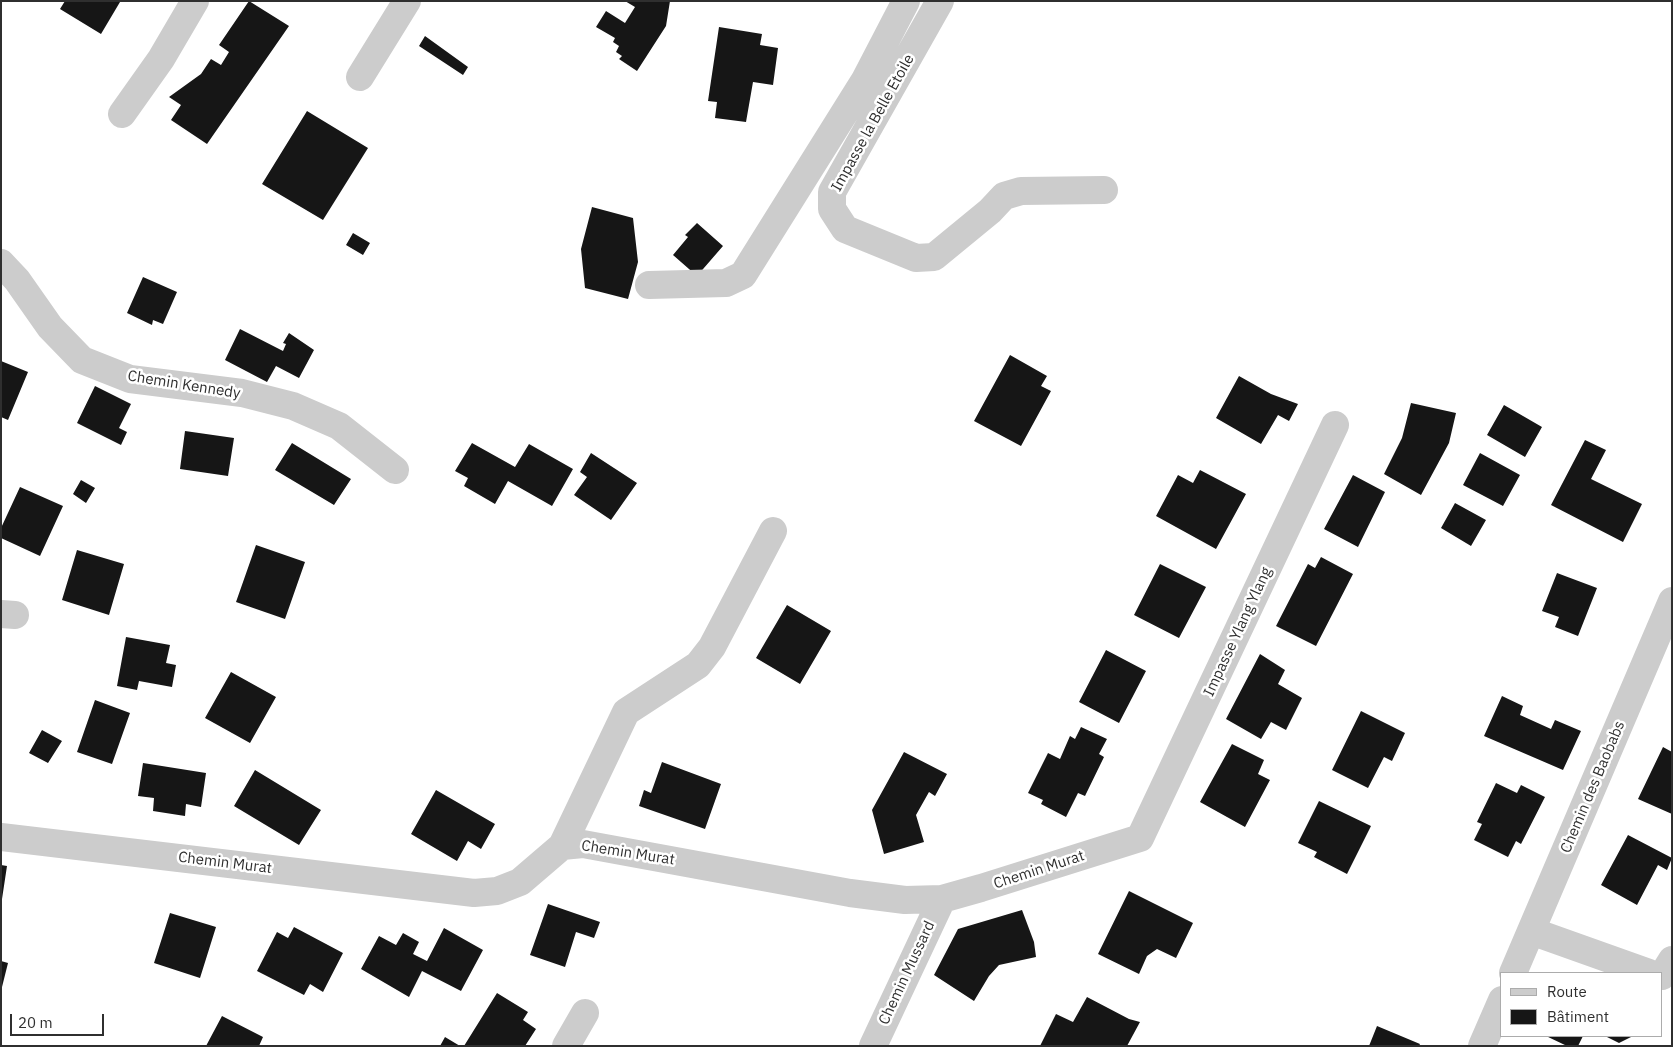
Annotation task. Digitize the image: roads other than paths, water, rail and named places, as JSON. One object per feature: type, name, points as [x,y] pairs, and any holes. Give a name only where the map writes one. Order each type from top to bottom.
[{"type":"street","points":[[122,114],[160,59],[195,1]]},
{"type":"street","points":[[360,77],[407,1]]},
{"type":"street","points":[[649,285],[726,282],[743,275],[865,80],[906,1]]},
{"type":"street","name":"Impasse la Belle Etoile","points":[[940,1],[832,192],[832,209],[845,229],[916,258],[934,257],[964,234],[1004,196],[1022,191],[1104,190]]},
{"type":"street","name":"Chemin Kennedy","points":[[1,263],[17,280],[50,327],[82,360],[130,378],[242,393],[293,406],[339,426],[395,470]]},
{"type":"street","name":"Impasse Ylang Ylang","points":[[1140,838],[1335,425]]},
{"type":"street","points":[[562,846],[626,712],[698,665],[712,647],[774,530]]},
{"type":"street","name":"Chemin des Baobabs","points":[[1513,972],[1672,601]]},
{"type":"street","name":"Chemin Murat","points":[[1,837],[474,893],[497,891],[520,882],[562,846],[584,844],[850,893],[905,900],[942,899],[1140,838]]},
{"type":"street","name":"Chemin Mussard","points":[[873,1046],[942,899]]},
{"type":"street","points":[[1531,931],[1646,972]]},
{"type":"street","points":[[1663,975],[1672,960]]},
{"type":"street","points":[[1482,1046],[1500,1005]]},
{"type":"street","points":[[566,1046],[585,1013]]}]
